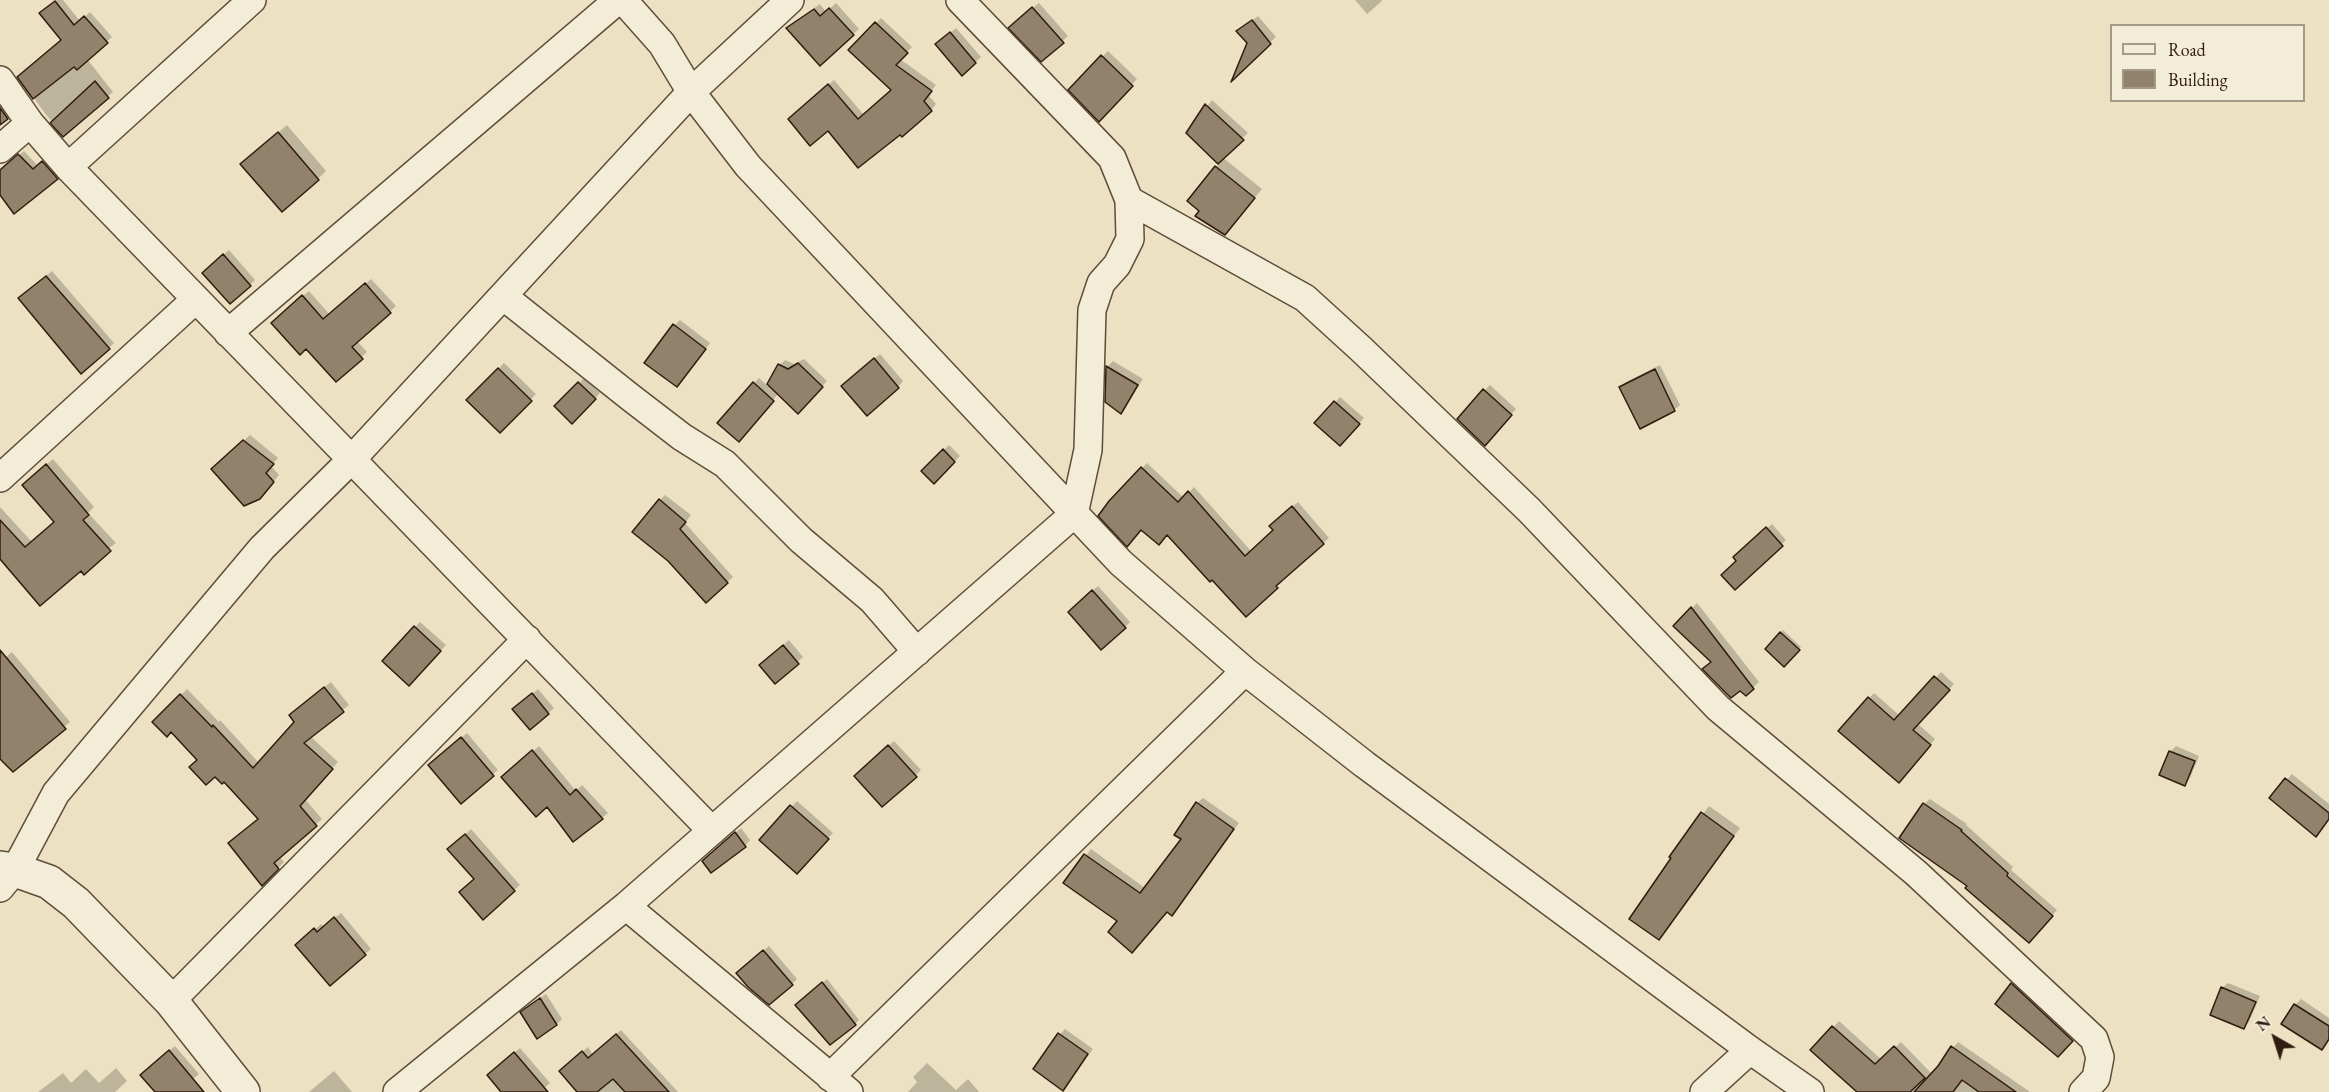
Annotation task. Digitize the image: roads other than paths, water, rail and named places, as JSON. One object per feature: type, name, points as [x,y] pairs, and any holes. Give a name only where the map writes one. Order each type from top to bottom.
[{"type":"street","points":[[68,167],[252,0]]},
{"type":"street","points":[[228,333],[618,0]]},
{"type":"street","points":[[623,0],[662,44],[691,92],[748,166],[1121,563],[1245,671],[1374,771],[1810,1092]]},
{"type":"street","points":[[243,1092],[171,1001],[76,903],[49,882],[5,875],[56,793],[262,548],[352,459],[691,92],[790,0]]},
{"type":"street","points":[[397,1092],[626,906],[1074,514],[1088,450],[1092,310],[1101,283],[1117,265],[1130,239],[1129,200],[1112,158],[960,0]]},
{"type":"street","points":[[0,80],[30,123],[68,167],[712,831]]},
{"type":"street","points":[[0,149],[30,123]]},
{"type":"street","points":[[1129,200],[1305,298],[1361,349],[1529,510],[1718,708],[1916,873],[2094,1039],[2100,1057],[2096,1078],[2083,1092]]},
{"type":"street","points":[[503,296],[673,430],[725,464],[801,540],[872,600],[917,652]]},
{"type":"street","points":[[0,478],[195,300]]},
{"type":"street","points":[[171,1001],[528,639]]},
{"type":"street","points":[[626,906],[839,1084],[1245,671]]},
{"type":"street","points":[[1704,1092],[1750,1050]]}]
